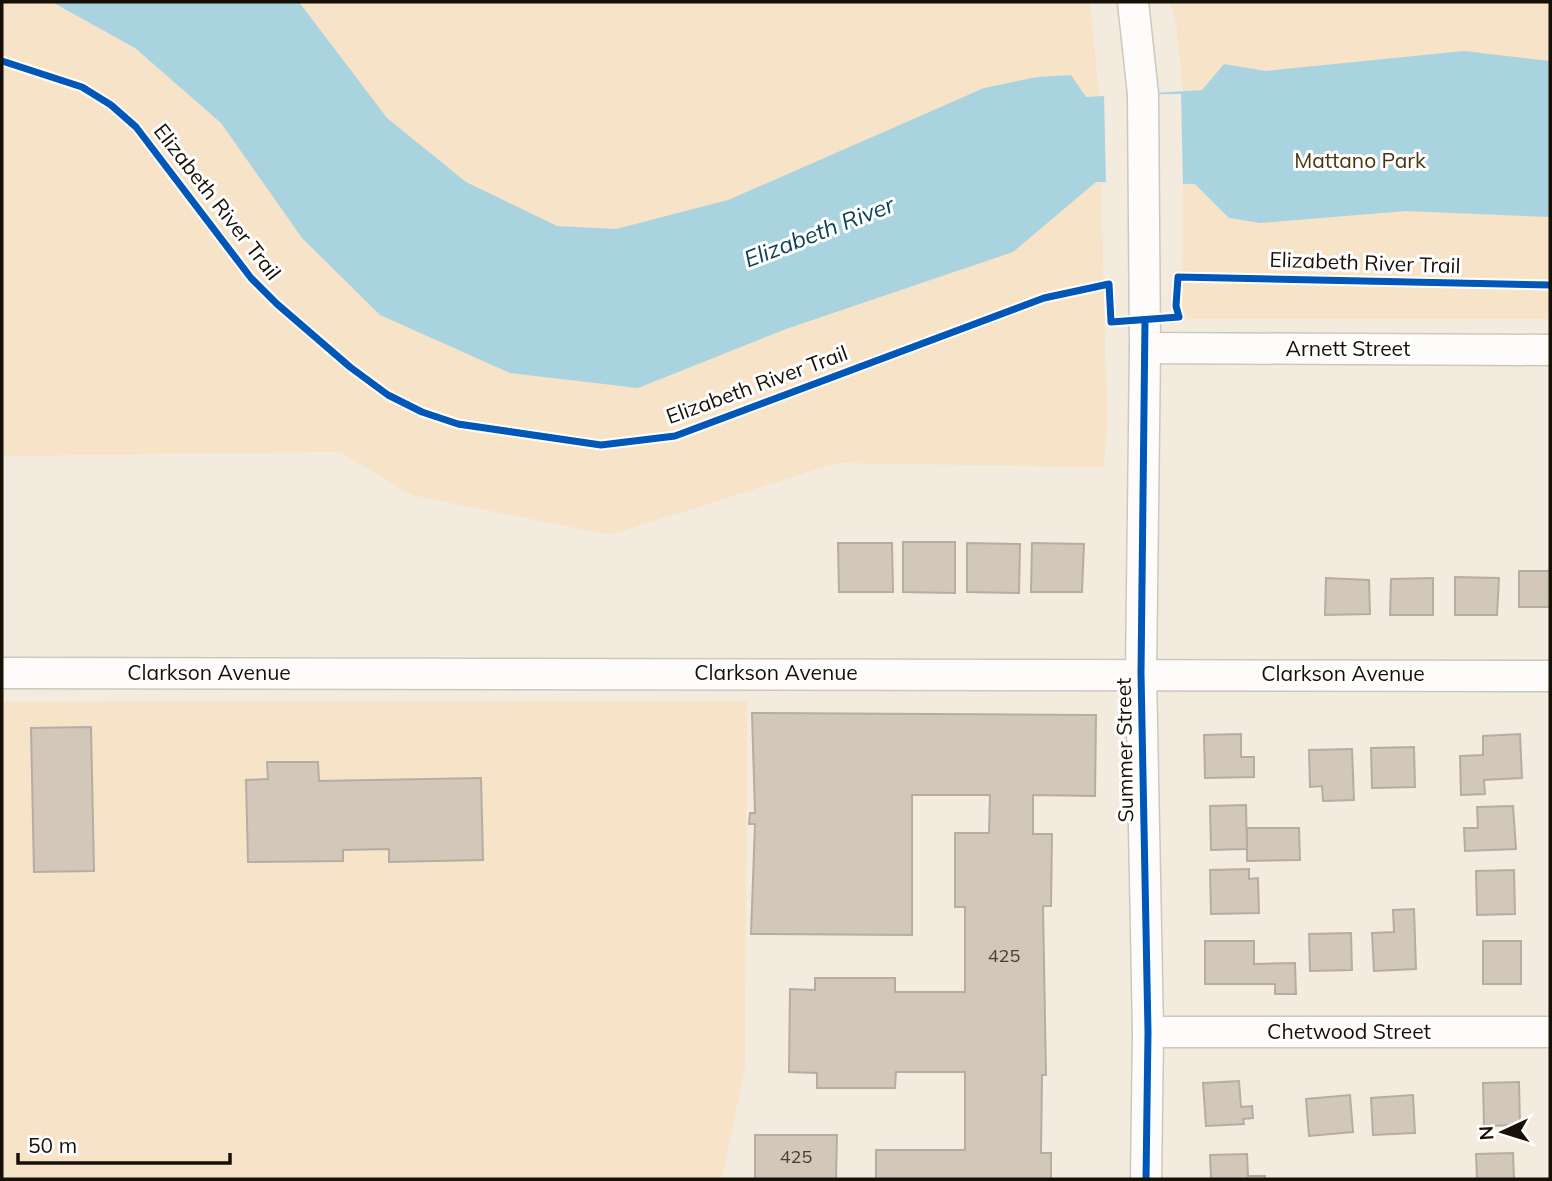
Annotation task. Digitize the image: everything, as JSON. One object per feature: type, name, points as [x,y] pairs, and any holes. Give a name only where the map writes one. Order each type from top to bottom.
[{"type":"street","name":"Summer Street","points":[[1133,2],[1143,94],[1145,348],[1141,673],[1148,1032],[1146,1179]]},
{"type":"street","name":"Arnett Street","points":[[1145,348],[1550,349]]},
{"type":"street","name":"Clarkson Avenue","points":[[2,673],[1141,673],[1550,676]]},
{"type":"street","name":"Chetwood Street","points":[[1148,1032],[1550,1032]]},
{"type":"green space","points":[[2,2],[1090,2],[1099,96],[1107,422],[1104,467],[837,463],[610,535],[411,495],[340,452],[2,456]]},
{"type":"green space","name":"Mattano Park","points":[[1170,2],[1550,2],[1550,319],[1182,319],[1183,92],[1176,23]]},
{"type":"green space","points":[[747,701],[745,1066],[722,1179],[2,1179],[2,702]]},
{"type":"water","name":"Elizabeth River","points":[[52,2],[299,2],[387,118],[466,182],[557,226],[616,229],[728,200],[984,88],[1037,77],[1071,75],[1086,97],[1202,90],[1224,64],[1266,71],[1464,51],[1550,61],[1550,217],[1406,211],[1260,223],[1229,218],[1195,184],[1096,182],[1013,252],[786,329],[638,388],[510,373],[380,315],[302,238],[221,123],[135,48]]},
{"type":"pier","points":[[1181,94],[1183,187],[1106,185],[1104,95]]},
{"type":"building","points":[[903,542],[955,542],[955,593],[903,592]]},
{"type":"building","points":[[838,543],[892,543],[893,592],[839,592]]},
{"type":"building","points":[[967,543],[1020,544],[1019,593],[967,592]]},
{"type":"building","points":[[1032,543],[1084,544],[1082,592],[1031,592]]},
{"type":"building","points":[[1519,571],[1550,571],[1550,607],[1519,607]]},
{"type":"building","points":[[1455,577],[1499,578],[1497,615],[1455,615]]},
{"type":"building","points":[[1326,578],[1369,580],[1370,614],[1325,615]]},
{"type":"building","points":[[1433,578],[1433,615],[1390,615],[1391,579]]},
{"type":"building","points":[[752,713],[1096,715],[1095,796],[1033,795],[1033,834],[1052,834],[1051,906],[1043,906],[1046,1075],[1042,1075],[1041,1153],[1051,1153],[1051,1179],[876,1179],[876,1150],[965,1150],[965,1072],[896,1072],[895,1088],[817,1088],[817,1073],[789,1072],[790,989],[815,990],[815,978],[895,978],[895,992],[965,992],[965,907],[955,907],[955,833],[989,833],[990,795],[912,795],[912,935],[751,934],[755,824],[749,824],[750,813],[755,813]]},
{"type":"building","points":[[91,727],[94,871],[34,872],[31,728]]},
{"type":"building","points":[[1241,734],[1241,757],[1254,757],[1254,777],[1205,778],[1204,735]]},
{"type":"building","points":[[1520,734],[1522,778],[1484,780],[1485,794],[1461,795],[1460,756],[1483,755],[1483,736]]},
{"type":"building","points":[[1414,747],[1415,787],[1372,788],[1371,748]]},
{"type":"building","points":[[1352,749],[1354,800],[1323,801],[1322,786],[1310,787],[1309,750]]},
{"type":"building","points":[[267,762],[318,762],[319,781],[481,778],[483,860],[389,862],[389,849],[343,850],[343,861],[248,862],[246,780],[268,779]]},
{"type":"building","points":[[1246,805],[1247,849],[1211,850],[1210,806]]},
{"type":"building","points":[[1513,806],[1516,849],[1465,851],[1464,828],[1478,828],[1477,807]]},
{"type":"building","points":[[1247,828],[1299,828],[1300,860],[1247,861]]},
{"type":"building","points":[[1249,869],[1249,879],[1258,878],[1259,913],[1211,914],[1210,870]]},
{"type":"building","points":[[1514,870],[1515,914],[1477,915],[1476,871]]},
{"type":"building","points":[[1414,909],[1416,969],[1374,971],[1372,933],[1394,932],[1393,910]]},
{"type":"building","points":[[1351,933],[1352,970],[1310,971],[1309,934]]},
{"type":"building","points":[[1205,941],[1254,941],[1254,964],[1295,963],[1296,994],[1275,994],[1275,984],[1205,984]]},
{"type":"building","points":[[1483,941],[1521,941],[1521,984],[1483,984]]},
{"type":"building","points":[[1239,1081],[1241,1107],[1252,1106],[1253,1118],[1243,1119],[1244,1124],[1206,1126],[1203,1083]]},
{"type":"building","points":[[1519,1082],[1520,1125],[1484,1126],[1483,1083]]},
{"type":"building","points":[[1350,1095],[1353,1132],[1309,1136],[1306,1099]]},
{"type":"building","points":[[1413,1095],[1415,1133],[1373,1135],[1371,1098]]},
{"type":"building","points":[[755,1135],[837,1135],[836,1179],[755,1179]]},
{"type":"building","points":[[1513,1153],[1514,1179],[1477,1179],[1476,1154]]},
{"type":"building","points":[[1247,1154],[1248,1176],[1265,1176],[1265,1179],[1211,1179],[1210,1155]]},
{"type":"cycle path","name":"Elizabeth River Trail","points":[[2,61],[82,87],[111,105],[136,127],[251,278],[350,367],[388,395],[422,412],[458,424],[601,445],[675,436],[1044,298],[1109,284],[1111,322],[1179,317],[1176,306],[1178,277],[1550,285]]},
{"type":"cycle path","points":[[1145,320],[1141,673],[1148,1032],[1146,1179]]}]
